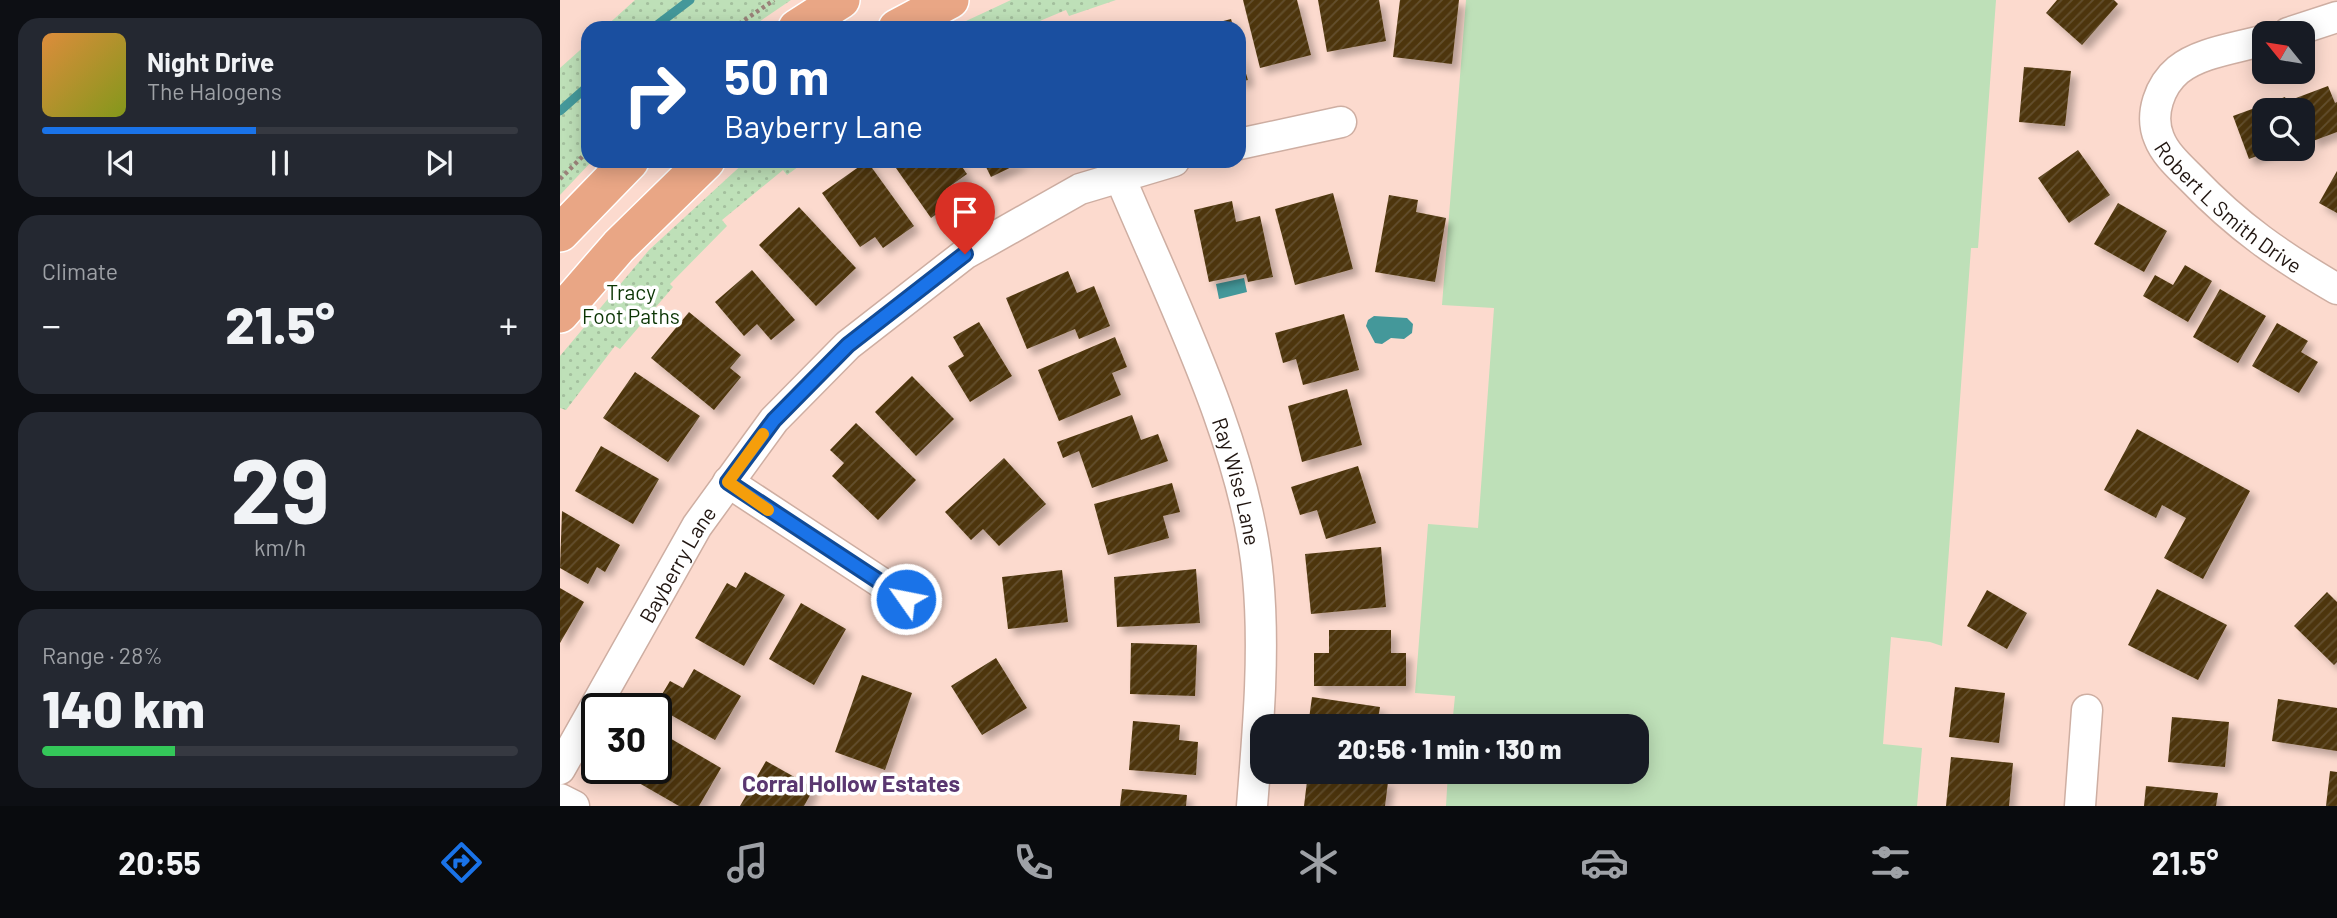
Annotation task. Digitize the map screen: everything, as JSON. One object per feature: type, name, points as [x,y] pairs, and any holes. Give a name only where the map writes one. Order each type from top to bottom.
[{"type":"main road","points":[[808,21],[841,0]]},
{"type":"main road","points":[[910,21],[950,0]]},
{"type":"main road","points":[[560,233],[623,168]]},
{"type":"main road","points":[[560,314],[619,246],[699,168]]},
{"type":"street","points":[[2315,24],[2337,17]]},
{"type":"street","name":"Robert L Smith Drive","points":[[2252,44],[2180,68],[2168,80],[2158,99],[2155,121],[2159,138],[2169,155],[2254,238],[2337,289]]},
{"type":"street","points":[[1246,142],[1340,122]]},
{"type":"street","name":"Bayberry Lane","points":[[560,769],[697,526],[774,420],[848,345],[910,294],[965,254],[1080,189],[1146,168]]},
{"type":"street","name":"Ray Wise Lane","points":[[1119,175],[1191,347],[1245,500],[1258,576],[1260,632],[1252,806]]},
{"type":"street","points":[[728,482],[906,599]]},
{"type":"street","points":[[2080,806],[2087,710]]},
{"type":"street","points":[[560,799],[574,806]]},
{"type":"path","points":[[743,21],[774,0]]},
{"type":"path","points":[[560,179],[581,158]]},
{"type":"green space","points":[[635,0],[791,0],[760,21],[612,21]]},
{"type":"green space","points":[[1011,0],[1116,0],[1069,16],[1066,10],[1040,21],[966,21]]},
{"type":"green space","points":[[1466,0],[1996,0],[1978,248],[1971,248],[1942,646],[1891,637],[1883,744],[1922,748],[1917,806],[1446,806],[1447,784],[1649,784],[1649,714],[1453,714],[1455,696],[1415,693],[1428,524],[1478,528],[1494,308],[1442,305]]},
{"type":"green space","points":[[581,49],[581,168],[585,168],[560,195],[560,68]]},
{"type":"green space","name":"Tracy Foot Paths","points":[[738,168],[796,168],[787,175],[783,170],[722,220],[727,226],[670,284],[673,287],[620,349],[615,346],[566,410],[560,408],[560,356],[649,250]]},
{"type":"water","points":[[1244,278],[1247,292],[1219,299],[1216,284]]},
{"type":"water","points":[[1374,316],[1407,318],[1413,324],[1412,333],[1404,339],[1391,338],[1382,344],[1375,343],[1366,326],[1368,320]]},
{"type":"building","points":[[1243,0],[1297,0],[1311,55],[1260,68]]},
{"type":"building","points":[[1318,0],[1379,0],[1386,41],[1327,52]]},
{"type":"building","points":[[1400,0],[1459,0],[1452,64],[1393,57]]},
{"type":"building","points":[[2057,0],[2114,0],[2118,4],[2082,45],[2046,13]]},
{"type":"building","points":[[2024,67],[2071,71],[2065,126],[2019,122]]},
{"type":"building","points":[[2328,86],[2335,103],[2337,102],[2337,132],[2315,140],[2315,98],[2296,98]]},
{"type":"building","points":[[2252,109],[2252,158],[2249,159],[2233,116]]},
{"type":"building","points":[[2078,150],[2110,195],[2069,223],[2038,178]]},
{"type":"building","points":[[857,168],[872,168],[914,226],[883,248],[875,237],[860,247],[822,193]]},
{"type":"building","points":[[896,168],[963,168],[967,174],[946,189],[955,201],[931,218]]},
{"type":"building","points":[[986,168],[1010,168],[991,177]]},
{"type":"building","points":[[2337,171],[2337,213],[2319,203]]},
{"type":"building","points":[[1333,193],[1353,269],[1295,285],[1275,209]]},
{"type":"building","points":[[1389,195],[1418,200],[1416,212],[1446,218],[1435,282],[1375,272]]},
{"type":"building","points":[[1232,201],[1236,222],[1260,216],[1273,277],[1248,282],[1246,274],[1209,282],[1194,210]]},
{"type":"building","points":[[2118,203],[2167,231],[2144,272],[2094,244]]},
{"type":"building","points":[[799,207],[856,268],[816,306],[759,245]]},
{"type":"building","points":[[2185,265],[2212,281],[2188,322],[2143,296],[2155,275],[2173,285]]},
{"type":"building","points":[[752,270],[795,320],[771,340],[757,324],[744,336],[715,302]]},
{"type":"building","points":[[1068,271],[1077,293],[1094,286],[1110,326],[1079,339],[1075,329],[1027,349],[1006,298]]},
{"type":"building","points":[[2220,289],[2266,316],[2238,363],[2193,337]]},
{"type":"building","points":[[689,312],[741,355],[730,368],[741,377],[714,410],[651,358]]},
{"type":"building","points":[[1344,314],[1359,370],[1303,385],[1296,359],[1283,363],[1275,333]]},
{"type":"building","points":[[979,322],[1012,376],[970,402],[948,366],[964,356],[953,337]]},
{"type":"building","points":[[2277,323],[2308,341],[2301,352],[2318,362],[2299,393],[2252,366]]},
{"type":"building","points":[[1115,337],[1127,367],[1112,373],[1121,395],[1059,421],[1038,370]]},
{"type":"building","points":[[635,372],[700,416],[668,462],[603,418]]},
{"type":"building","points":[[912,376],[954,419],[916,456],[875,412]]},
{"type":"building","points":[[1347,389],[1362,445],[1302,462],[1288,406]]},
{"type":"building","points":[[1132,415],[1141,440],[1158,434],[1168,461],[1092,488],[1079,451],[1063,458],[1057,442]]},
{"type":"building","points":[[856,423],[916,480],[878,520],[832,476],[844,463],[830,450]]},
{"type":"building","points":[[2137,429],[2250,491],[2203,579],[2164,558],[2186,518],[2162,505],[2156,518],[2104,490]]},
{"type":"building","points":[[601,446],[659,479],[633,524],[575,491]]},
{"type":"building","points":[[1004,458],[1046,504],[999,546],[983,529],[971,540],[945,512]]},
{"type":"building","points":[[1358,466],[1376,523],[1326,539],[1317,510],[1300,515],[1291,487]]},
{"type":"building","points":[[1172,483],[1180,512],[1163,516],[1169,538],[1108,555],[1094,504]]},
{"type":"building","points":[[562,511],[620,545],[605,572],[597,567],[588,584],[560,568]]},
{"type":"building","points":[[1381,547],[1386,607],[1311,614],[1305,554]]},
{"type":"building","points":[[1196,569],[1200,623],[1117,627],[1114,577]]},
{"type":"building","points":[[1062,570],[1068,622],[1008,629],[1002,577]]},
{"type":"building","points":[[745,572],[785,595],[744,666],[695,638],[727,583],[736,588]]},
{"type":"building","points":[[560,588],[584,602],[560,643]]},
{"type":"building","points":[[2157,589],[2227,625],[2198,680],[2128,645]]},
{"type":"building","points":[[1987,590],[2027,613],[2007,649],[1967,626]]},
{"type":"building","points":[[2327,592],[2337,602],[2337,662],[2334,665],[2294,626]]},
{"type":"building","points":[[801,603],[846,629],[814,685],[769,659]]},
{"type":"building","points":[[1329,630],[1391,630],[1391,653],[1406,653],[1406,686],[1314,686],[1314,653],[1329,653]]},
{"type":"building","points":[[1131,643],[1197,645],[1195,696],[1130,694]]},
{"type":"building","points":[[996,658],[1027,708],[982,735],[951,686]]},
{"type":"building","points":[[694,669],[741,696],[715,740],[672,716],[672,693],[663,693],[670,681],[683,688]]},
{"type":"building","points":[[862,675],[912,693],[885,770],[835,752]]},
{"type":"building","points":[[1955,687],[2005,693],[1999,743],[1949,737]]},
{"type":"building","points":[[1312,697],[1380,707],[1379,714],[1310,714]]},
{"type":"building","points":[[2278,699],[2337,708],[2337,751],[2272,741]]},
{"type":"building","points":[[2172,717],[2229,722],[2225,767],[2168,762]]},
{"type":"building","points":[[1133,721],[1180,725],[1179,740],[1198,742],[1196,775],[1129,770]]},
{"type":"building","points":[[672,739],[721,768],[699,806],[679,806],[641,784],[672,784]]},
{"type":"building","points":[[1951,757],[2013,763],[2009,806],[1946,806]]},
{"type":"building","points":[[766,761],[814,788],[804,806],[740,806]]},
{"type":"building","points":[[2330,771],[2337,772],[2337,806],[2326,806]]},
{"type":"building","points":[[1307,784],[1388,784],[1385,806],[1304,806]]},
{"type":"building","points":[[2146,786],[2218,793],[2216,806],[2144,806]]},
{"type":"building","points":[[1122,789],[1187,795],[1186,806],[1120,806]]},
{"type":"waterway","points":[[662,21],[690,0]]},
{"type":"waterway","points":[[560,111],[581,92]]},
{"type":"slow traffic","points":[[763,434],[728,482],[768,510]]},
{"type":"district","name":"Corral Hollow Estates","points":[[851,783]]},
{"type":"route","points":[[906,599],[728,482],[774,420],[848,345],[910,294],[965,254]]}]
